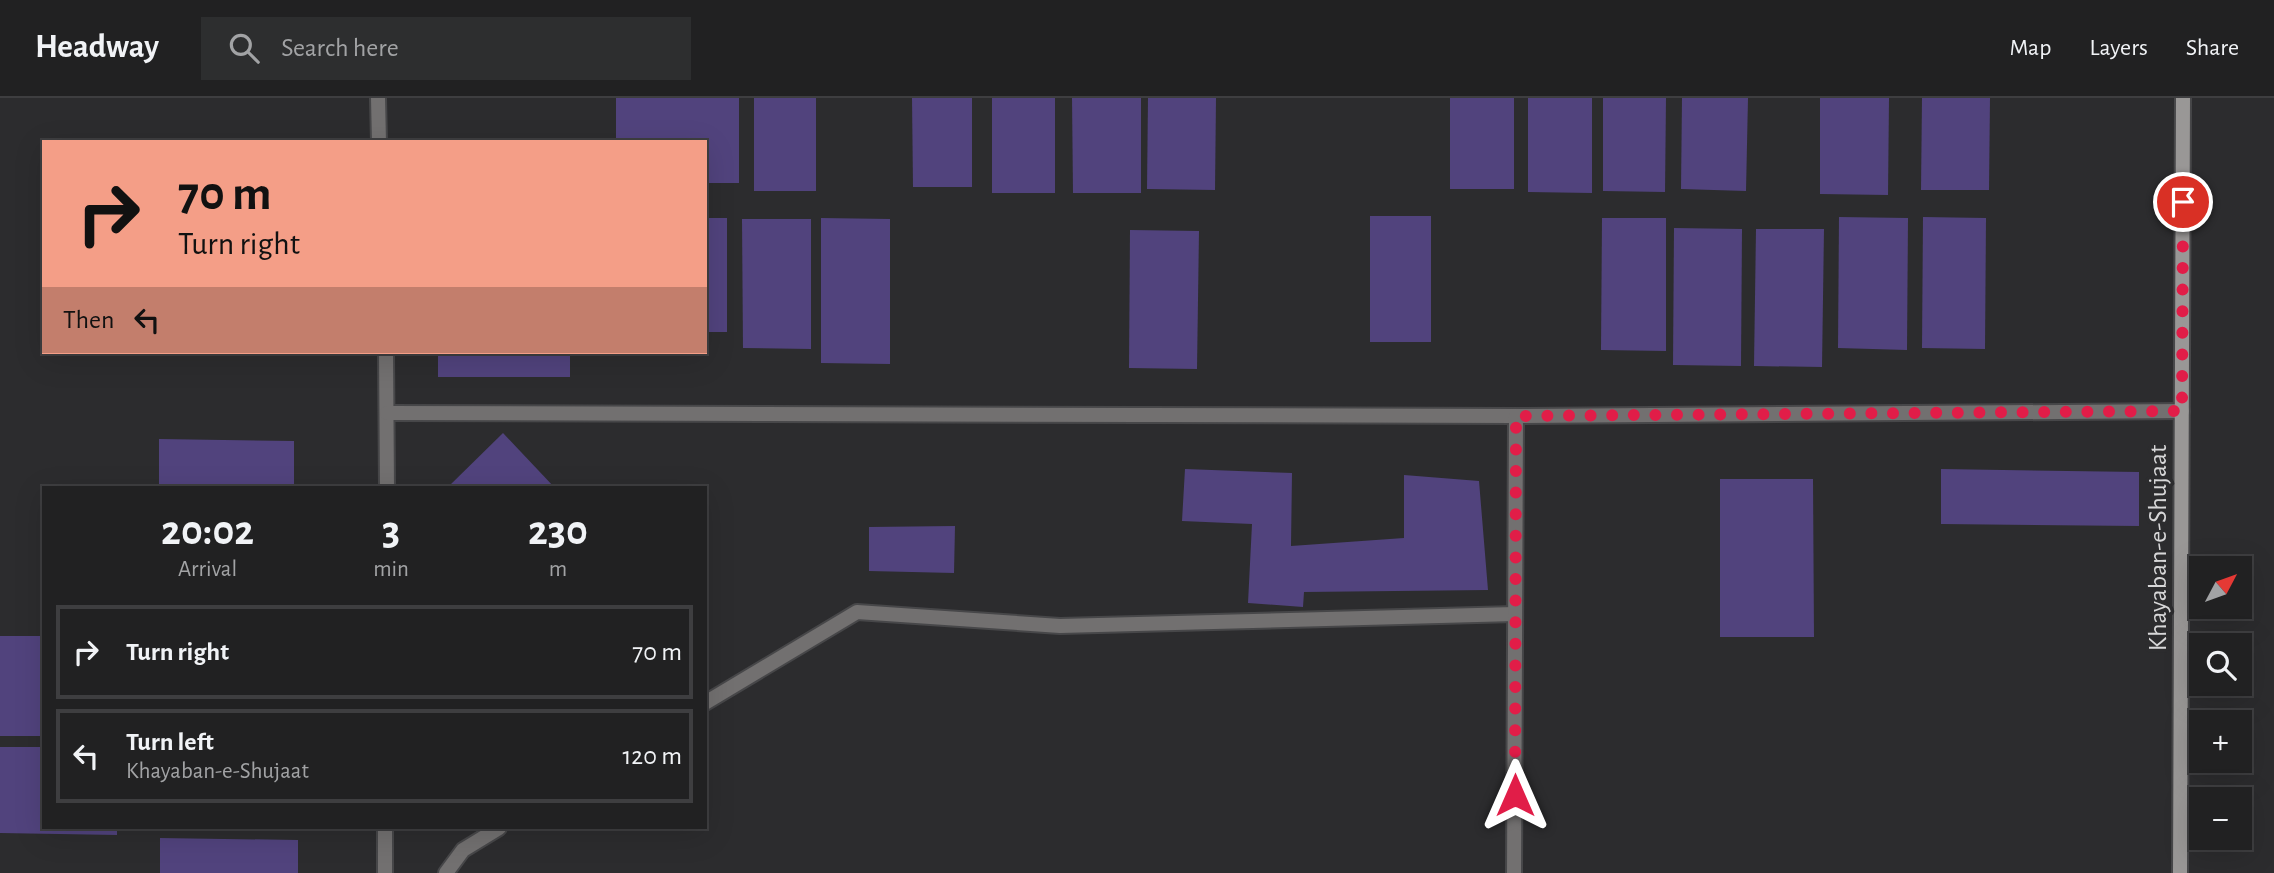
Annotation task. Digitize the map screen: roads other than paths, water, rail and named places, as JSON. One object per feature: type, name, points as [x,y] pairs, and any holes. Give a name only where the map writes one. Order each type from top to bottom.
[{"type":"main road","name":"Khayaban-e-Shujaat","points":[[2180,873],[2183,98]]},
{"type":"street","points":[[378,98],[379,140]]},
{"type":"street","points":[[386,354],[387,486]]},
{"type":"street","points":[[387,413],[1516,416],[2182,411]]},
{"type":"street","points":[[1514,873],[1516,416]]},
{"type":"street","points":[[707,703],[858,612],[1060,626],[1515,614]]},
{"type":"street","points":[[384,873],[385,829]]},
{"type":"street","points":[[446,873],[463,850],[497,829]]}]
